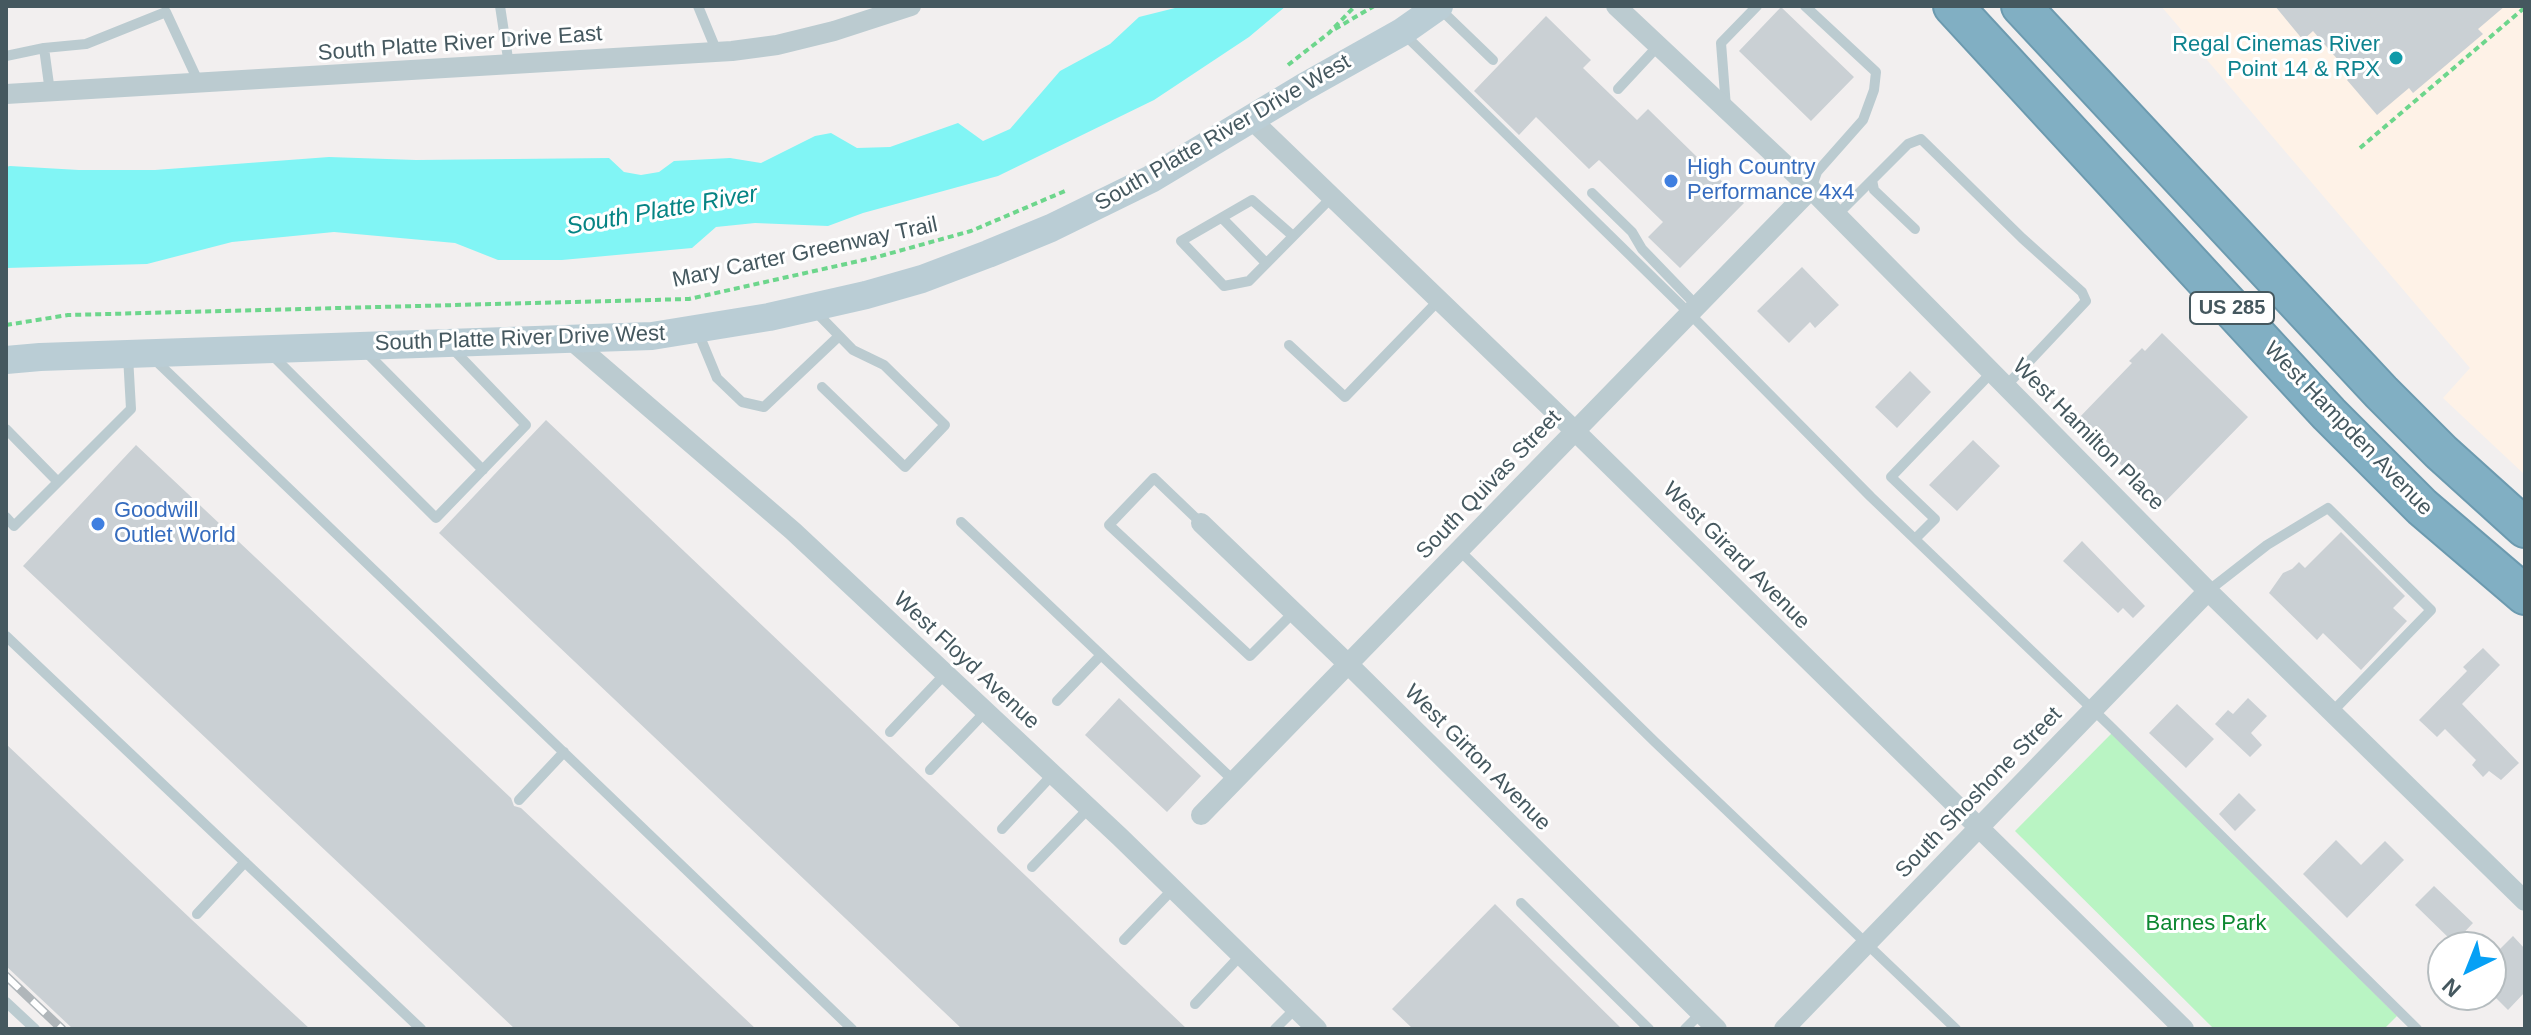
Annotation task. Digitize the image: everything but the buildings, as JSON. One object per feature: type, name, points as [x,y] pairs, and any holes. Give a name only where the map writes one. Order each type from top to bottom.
[{"type":"highway","name":"West Hampden Avenue","points":[[1953,6],[2329,414],[2422,507],[2525,595]]},
{"type":"highway","name":"US 285","points":[[2021,6],[2381,392],[2441,452],[2525,528]]},
{"type":"street","name":"South Platte River Drive West","points":[[6,360],[652,336],[812,307],[922,279],[1016,242],[1151,179],[1402,32],[1439,6]]},
{"type":"street","name":"West Hamilton Place","points":[[1616,6],[1811,189],[2208,591],[2525,901]]},
{"type":"street","name":"South Platte River Drive East","points":[[6,94],[717,52],[791,42],[901,8]]},
{"type":"street","name":"West Girard Avenue","points":[[1252,120],[1575,431],[2184,1029]]},
{"type":"street","name":"South Quivas Street","points":[[1201,815],[1811,189]]},
{"type":"street","name":"West Floyd Avenue","points":[[571,340],[793,531],[1089,808],[1317,1029]]},
{"type":"street","name":"West Girton Avenue","points":[[1201,523],[1717,1029]]},
{"type":"street","name":"South Shoshone Street","points":[[1784,1029],[2208,591]]},
{"type":"lane","points":[[500,6],[509,65]]},
{"type":"lane","points":[[698,6],[717,52]]},
{"type":"lane","points":[[1439,6],[1493,60]]},
{"type":"lane","points":[[1726,109],[1721,43],[1757,6]]},
{"type":"lane","points":[[1805,6],[1876,72],[1874,90],[1863,120],[1817,172],[1811,189]]},
{"type":"lane","points":[[6,56],[86,44],[166,12],[199,84]]},
{"type":"lane","points":[[1402,32],[1693,310],[1915,539],[2417,1029]]},
{"type":"lane","points":[[1618,89],[1658,46]]},
{"type":"lane","points":[[44,48],[50,92]]},
{"type":"lane","points":[[1837,215],[1908,144],[1921,139],[2082,292],[2086,301],[1891,477],[1935,519],[1915,539]]},
{"type":"lane","points":[[1872,180],[1874,190],[1915,229]]},
{"type":"lane","points":[[1592,193],[1632,232],[1642,249],[1693,310]]},
{"type":"lane","points":[[1293,236],[1252,200],[1181,241],[1224,286],[1249,281],[1332,197]]},
{"type":"lane","points":[[1222,218],[1266,263]]},
{"type":"lane","points":[[1289,345],[1345,397],[1439,300]]},
{"type":"lane","points":[[812,307],[853,350],[884,365],[945,425],[905,467],[822,387]]},
{"type":"lane","points":[[697,329],[717,378],[742,402],[764,407],[839,336]]},
{"type":"lane","points":[[266,350],[436,518],[526,425],[447,343]]},
{"type":"lane","points":[[360,346],[483,470]]},
{"type":"lane","points":[[6,517],[14,526],[131,409],[139,354]]},
{"type":"lane","points":[[139,354],[564,752],[852,1029]]},
{"type":"lane","points":[[6,429],[58,482]]},
{"type":"lane","points":[[1201,523],[1154,478],[1109,525],[1250,656],[1294,612]]},
{"type":"lane","points":[[2208,591],[2267,545],[2328,508],[2431,610],[2332,712]]},
{"type":"lane","points":[[961,522],[1234,781]]},
{"type":"lane","points":[[1459,550],[1956,1029]]},
{"type":"lane","points":[[6,636],[421,1029]]},
{"type":"lane","points":[[1057,701],[1101,655]]},
{"type":"lane","points":[[890,732],[945,674]]},
{"type":"lane","points":[[930,770],[986,711]]},
{"type":"lane","points":[[519,800],[564,752]]},
{"type":"lane","points":[[1002,829],[1053,774]]},
{"type":"lane","points":[[1032,867],[1089,808]]},
{"type":"lane","points":[[197,914],[245,862]]},
{"type":"lane","points":[[1124,940],[1173,889]]},
{"type":"lane","points":[[1521,903],[1649,1029]]},
{"type":"lane","points":[[1195,1004],[1241,955]]},
{"type":"lane","points":[[6,1002],[35,1029]]},
{"type":"lane","points":[[1275,1029],[1296,1008]]},
{"type":"lane","points":[[1685,1029],[1701,1013]]},
{"type":"path","points":[[1329,33],[1355,6]]},
{"type":"path","points":[[1280,71],[1329,33],[1374,6]]},
{"type":"path","points":[[2360,148],[2523,9],[2520,6]]},
{"type":"path","name":"Mary Carter Greenway Trail","points":[[6,325],[68,315],[689,299],[877,257],[971,231],[1070,189]]},
{"type":"shaded area","points":[[2161,6],[2525,6],[2525,475],[2443,398],[2470,368]]},
{"type":"green space","name":"Barnes Park","points":[[2112,733],[2397,1016],[2384,1029],[2214,1029],[2015,831]]},
{"type":"water","name":"South Platte River","points":[[1183,6],[1286,6],[1249,37],[1154,100],[998,176],[863,213],[828,226],[755,223],[716,227],[692,248],[562,260],[498,260],[455,243],[334,232],[232,242],[147,264],[6,268],[6,167],[10,166],[155,170],[329,157],[416,160],[609,158],[624,172],[641,175],[659,172],[674,161],[730,158],[761,163],[815,136],[831,133],[857,148],[890,147],[958,123],[983,141],[1010,129],[1060,71],[1110,44],[1139,17]]},
{"type":"railway","points":[[6,976],[62,1029]]},
{"type":"place","name":"Regal Cinemas River Point 14 & RPX","points":[[2396,58]]},
{"type":"place","name":"High Country Performance 4x4","points":[[1671,181]]},
{"type":"place","name":"Goodwill Outlet World","points":[[98,524]]}]
